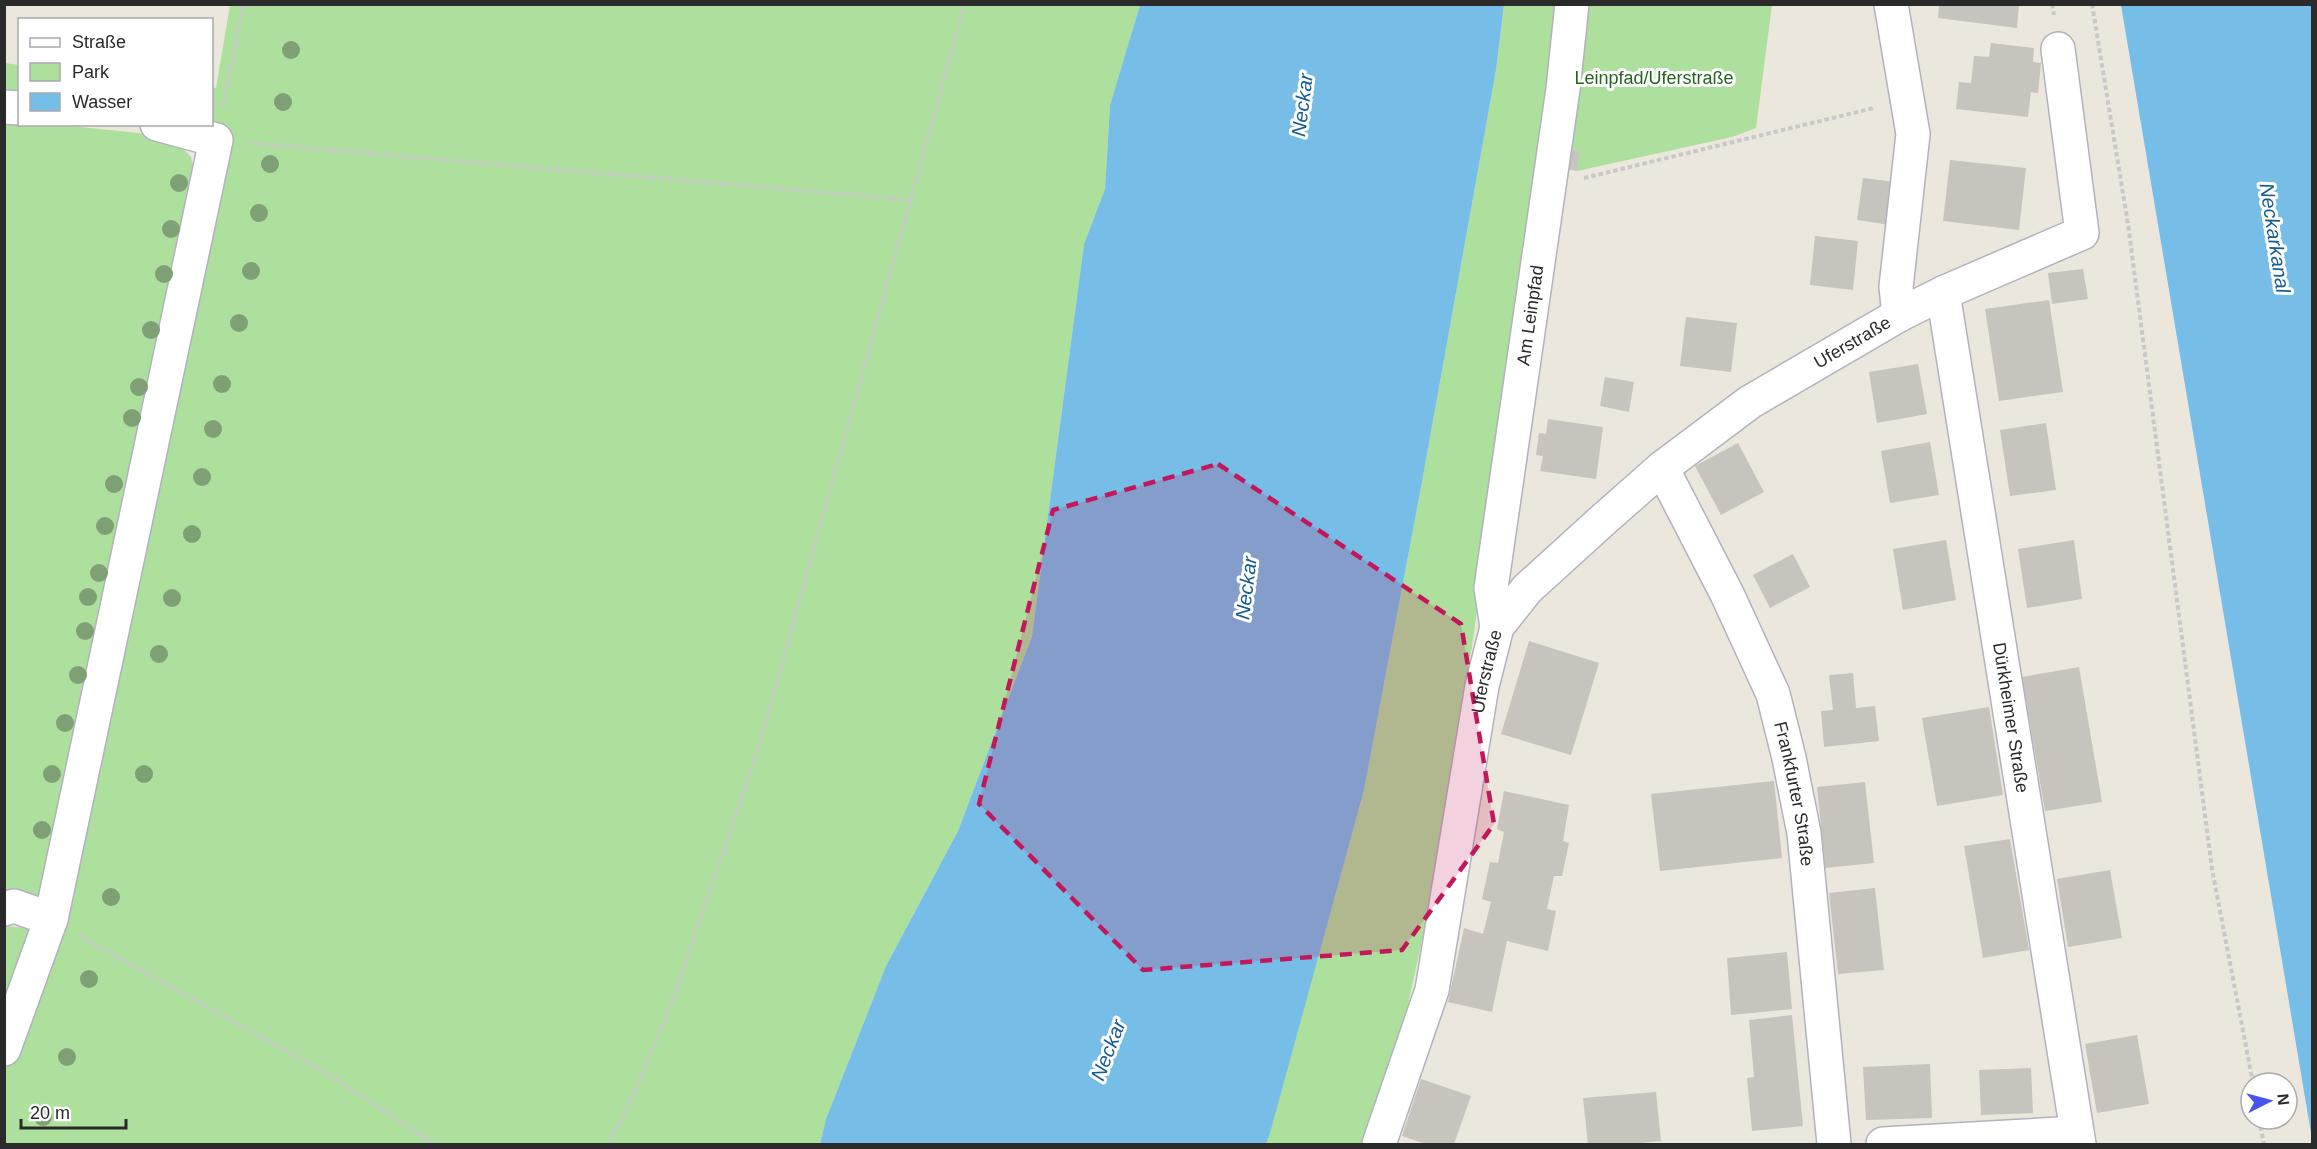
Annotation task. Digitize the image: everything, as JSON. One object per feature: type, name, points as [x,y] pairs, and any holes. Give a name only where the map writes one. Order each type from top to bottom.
[{"type":"street","name":"Am Leinpfad","points":[[1497,627],[1491,588],[1572,4]]},
{"type":"street","name":"Uferstraße","points":[[1891,4],[1913,134],[1896,287],[1899,315]]},
{"type":"street","name":"Uferstraße","points":[[1379,1144],[1432,990],[1482,686],[1497,627],[1527,589],[1662,468],[1750,402],[1899,315],[1943,292],[2082,233],[2058,48]]},
{"type":"street","points":[[4,1049],[51,920],[216,140],[165,126]]},
{"type":"street","name":"Dürkheimer Straße","points":[[1943,292],[2078,1139]]},
{"type":"street","name":"Frankfurter Straße","points":[[1662,468],[1727,594],[1773,694],[1804,832],[1834,1144]]},
{"type":"street","points":[[4,909],[14,906],[51,920]]},
{"type":"street","points":[[1883,1144],[2078,1139]]},
{"type":"path","points":[[243,4],[216,140],[912,200]]},
{"type":"path","points":[[609,1144],[632,1100],[674,997],[759,747],[965,4]]},
{"type":"path","points":[[2092,4],[2128,224],[2212,869],[2251,1071]]},
{"type":"path","points":[[1549,180],[1579,179],[1907,101]]},
{"type":"path","points":[[51,920],[328,1074],[435,1144]]},
{"type":"highlighted area","points":[[1218,464],[1461,624],[1494,824],[1402,950],[1143,970],[979,804],[1053,510]]},
{"type":"green space","points":[[230,5],[1140,5],[1110,105],[1105,189],[1084,244],[1032,636],[958,831],[886,966],[826,1119],[820,1144],[5,1144],[5,926],[26,928],[37,897],[5,899],[5,118],[18,119],[18,126],[72,126],[156,135],[176,141],[191,157],[197,188],[213,126],[213,87],[216,88]]},
{"type":"green space","points":[[1504,5],[1561,5],[1541,164],[1468,674],[1433,889],[1408,1005],[1363,1144],[1266,1144],[1364,790],[1496,70]]},
{"type":"green space","name":"Leinpfad/Uferstraße","points":[[1588,5],[1772,5],[1756,128],[1732,137],[1577,171],[1580,151],[1570,149]]},
{"type":"green space","points":[[5,63],[18,65],[18,99],[5,97]]},
{"type":"water","name":"Neckar","points":[[1140,5],[1504,5],[1496,70],[1364,790],[1270,1133],[1266,1144],[820,1144],[826,1119],[886,966],[958,831],[1032,636],[1084,244],[1105,189],[1110,105]]},
{"type":"water","name":"Neckarkanal","points":[[2121,5],[2312,5],[2312,1139]]},
{"type":"building","points":[[1939,4],[2019,4],[2017,28],[1938,18]]},
{"type":"building","points":[[1991,43],[2034,48],[2033,62],[2041,63],[2038,93],[2031,92],[2028,117],[1956,109],[1959,82],[1971,83],[1974,56],[1989,57]]},
{"type":"building","points":[[1564,148],[1580,151],[1577,171],[1561,168]]},
{"type":"building","points":[[1950,160],[2026,168],[2019,230],[1943,221]]},
{"type":"building","points":[[1863,178],[1896,182],[1890,225],[1857,220]]},
{"type":"building","points":[[1815,236],[1858,241],[1853,290],[1810,285]]},
{"type":"building","points":[[2083,269],[2088,299],[2052,304],[2048,273]]},
{"type":"building","points":[[2049,300],[2063,392],[1999,401],[1985,309]]},
{"type":"building","points":[[1686,317],[1737,323],[1731,372],[1680,366]]},
{"type":"building","points":[[1918,364],[1927,414],[1877,423],[1869,372]]},
{"type":"building","points":[[1605,377],[1634,382],[1629,412],[1600,406]]},
{"type":"building","points":[[1548,419],[1603,427],[1596,479],[1540,471],[1543,456],[1536,455],[1539,433],[1546,434]]},
{"type":"building","points":[[2046,423],[2056,490],[2010,496],[2000,430]]},
{"type":"building","points":[[1930,442],[1939,495],[1890,503],[1881,451]]},
{"type":"building","points":[[1738,443],[1764,492],[1721,515],[1695,466]]},
{"type":"building","points":[[1946,540],[1956,600],[1903,610],[1893,549]]},
{"type":"building","points":[[2074,540],[2082,599],[2027,608],[2018,549]]},
{"type":"building","points":[[1793,554],[1810,587],[1770,608],[1753,575]]},
{"type":"building","points":[[1529,641],[1599,663],[1571,755],[1501,734]]},
{"type":"building","points":[[2079,667],[2102,802],[2045,811],[2022,677]]},
{"type":"building","points":[[1853,673],[1856,708],[1875,706],[1879,741],[1824,747],[1821,711],[1833,710],[1829,675]]},
{"type":"building","points":[[1989,707],[2003,795],[1937,806],[1922,718]]},
{"type":"building","points":[[1774,781],[1782,858],[1660,871],[1651,794]]},
{"type":"building","points":[[1865,782],[1874,863],[1825,868],[1817,787]]},
{"type":"building","points":[[1504,791],[1569,805],[1563,841],[1569,843],[1562,876],[1554,876],[1547,909],[1556,911],[1548,951],[1507,941],[1492,1012],[1448,1002],[1464,928],[1483,934],[1491,902],[1482,899],[1490,862],[1498,863],[1504,832],[1497,829]]},
{"type":"building","points":[[2010,839],[2029,950],[1983,958],[1964,846]]},
{"type":"building","points":[[2110,870],[2122,938],[2068,947],[2057,879]]},
{"type":"building","points":[[1875,888],[1884,970],[1838,974],[1829,893]]},
{"type":"building","points":[[1787,952],[1792,1009],[1731,1015],[1727,958]]},
{"type":"building","points":[[1792,1015],[1803,1126],[1752,1131],[1747,1078],[1754,1077],[1749,1020]]},
{"type":"building","points":[[2137,1035],[2149,1104],[2097,1113],[2085,1044]]},
{"type":"building","points":[[1930,1064],[1932,1118],[1866,1120],[1863,1067]]},
{"type":"building","points":[[2031,1068],[2033,1113],[1981,1115],[1979,1070]]},
{"type":"building","points":[[1421,1079],[1471,1096],[1454,1144],[1426,1144],[1402,1136]]},
{"type":"building","points":[[1656,1092],[1661,1141],[1588,1144],[1583,1098]]}]
